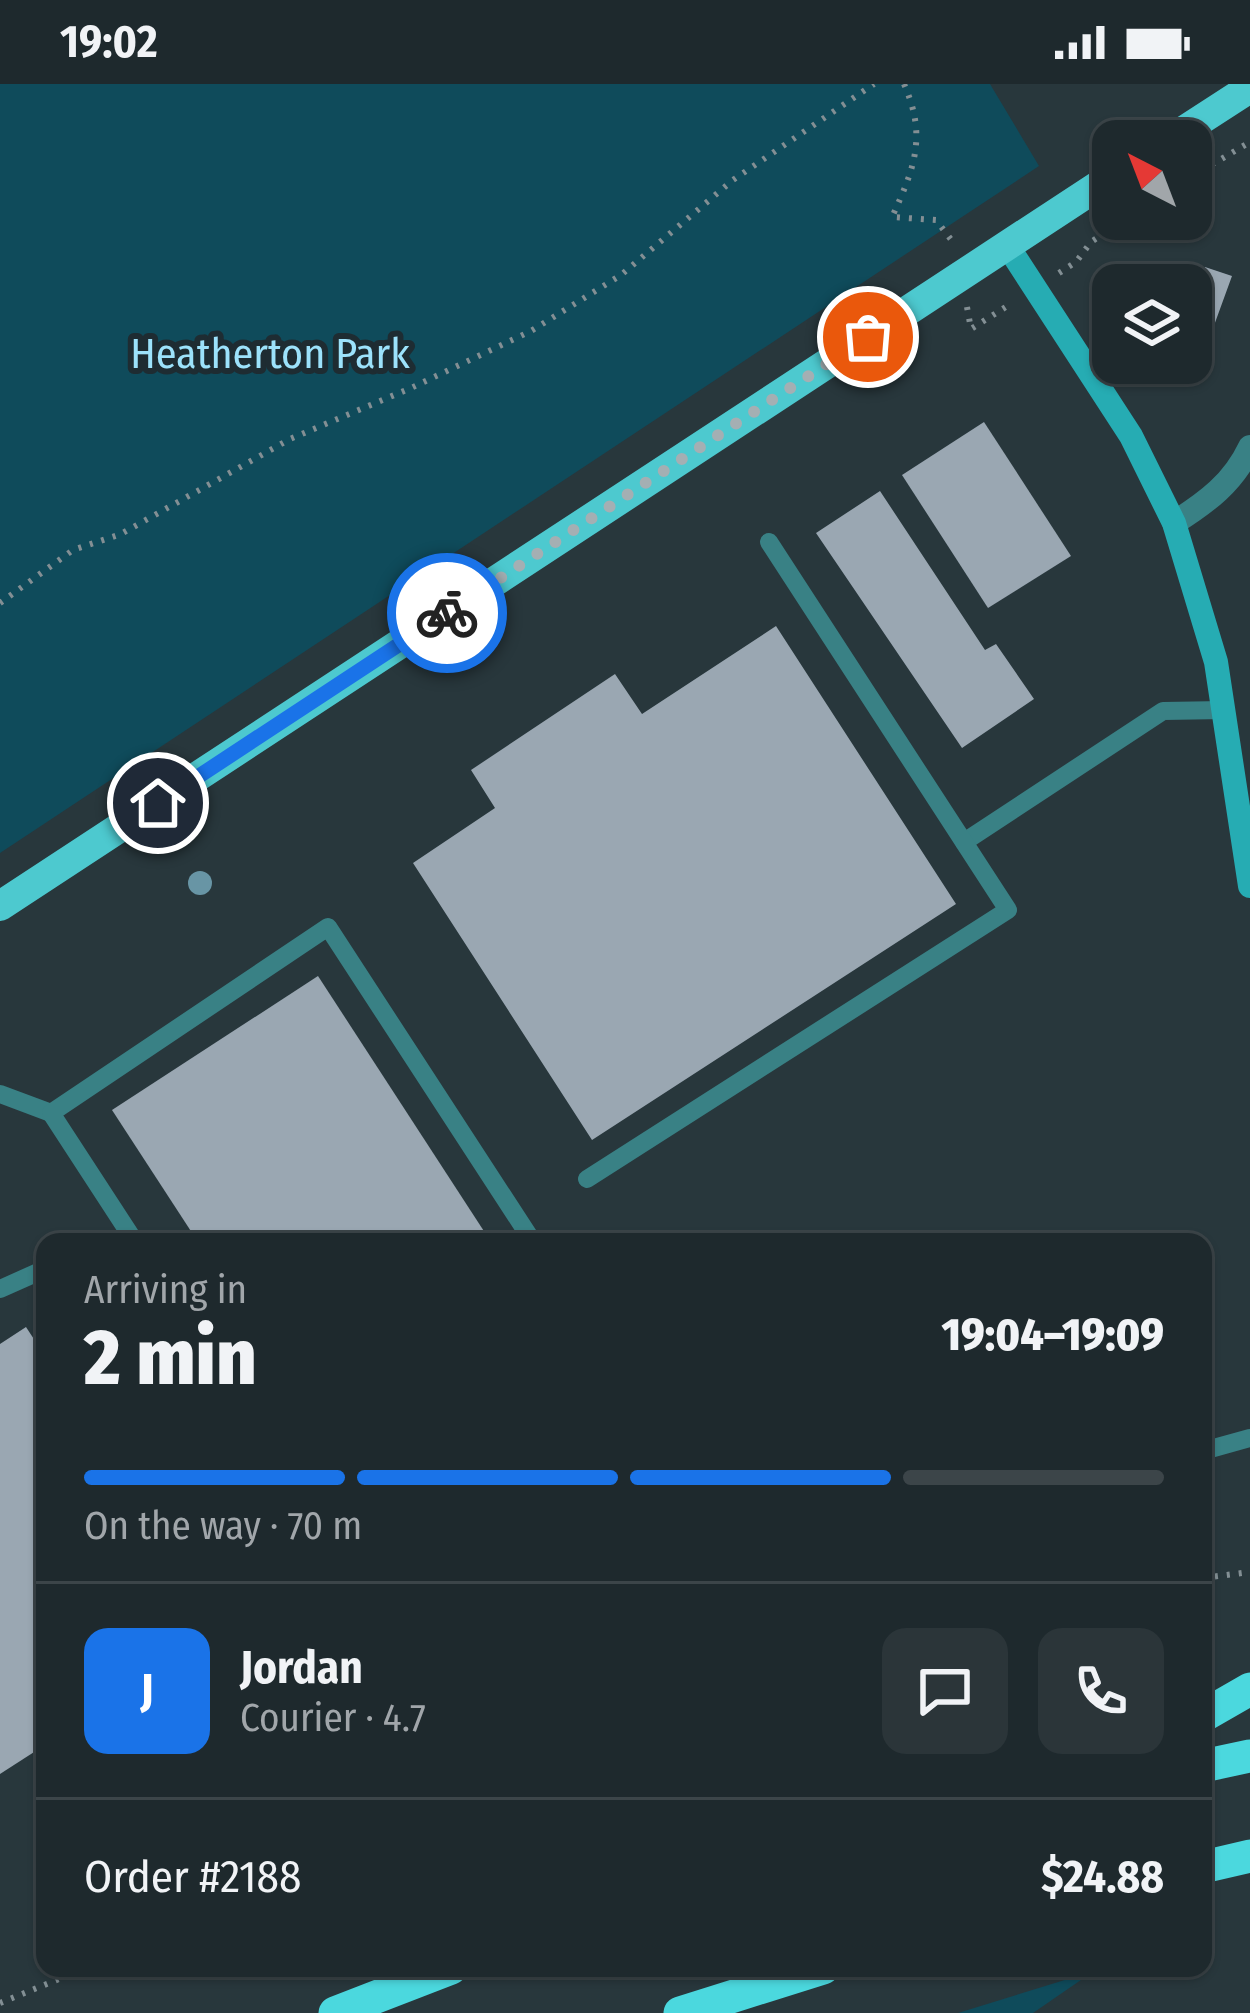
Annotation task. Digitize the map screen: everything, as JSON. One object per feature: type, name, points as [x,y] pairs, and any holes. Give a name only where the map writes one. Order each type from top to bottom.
[{"type":"highway","points":[[1212,1711],[1250,1689]]},
{"type":"highway","points":[[1212,1764],[1250,1756]]},
{"type":"highway","points":[[1212,1866],[1250,1856]]},
{"type":"highway","points":[[335,2013],[428,1977]]},
{"type":"highway","points":[[680,2013],[794,1977]]},
{"type":"main road","points":[[1200,120],[1250,88]]},
{"type":"main road","points":[[0,906],[1092,189]]},
{"type":"main road","points":[[1007,244],[1131,436],[1174,523],[1204,613],[1224,710],[1250,886]]},
{"type":"street","points":[[1174,523],[1229,482],[1250,447]]},
{"type":"lane","points":[[587,1179],[1008,910],[769,542]]},
{"type":"lane","points":[[964,842],[1162,711],[1224,710]]},
{"type":"lane","points":[[51,1112],[328,927],[527,1233]]},
{"type":"lane","points":[[0,1094],[51,1112],[130,1233]]},
{"type":"lane","points":[[0,1289],[36,1273]]},
{"type":"lane","points":[[1212,1449],[1250,1438]]},
{"type":"path","points":[[0,603],[73,550],[122,534],[290,439],[531,331],[621,275],[733,180],[874,84]]},
{"type":"path","points":[[904,84],[919,116],[914,170],[892,217],[935,220],[955,242],[961,275]]},
{"type":"path","points":[[1212,165],[1250,142]]},
{"type":"path","points":[[1212,1577],[1250,1572]]},
{"type":"path","points":[[0,2003],[64,1977]]},
{"type":"green space","name":"Heatherton Park","points":[[0,84],[990,84],[1039,166],[0,853]]},
{"type":"green space","points":[[1075,1977],[1085,1977],[1033,2013],[958,2013]]},
{"type":"building","points":[[1212,269],[1232,276],[1212,331]]},
{"type":"building","points":[[984,422],[1071,556],[988,608],[902,475]]},
{"type":"building","points":[[880,491],[985,650],[996,644],[1034,699],[962,748],[816,533]]},
{"type":"building","points":[[776,626],[956,904],[592,1140],[413,863],[495,808],[471,770],[615,674],[642,714]]},
{"type":"building","points":[[318,976],[485,1233],[192,1233],[112,1110]]},
{"type":"building","points":[[26,1327],[36,1342],[36,1751],[0,1774],[0,1344]]},
{"type":"way so far","points":[[447,613],[868,337]]},
{"type":"route","points":[[158,803],[447,613]]}]
